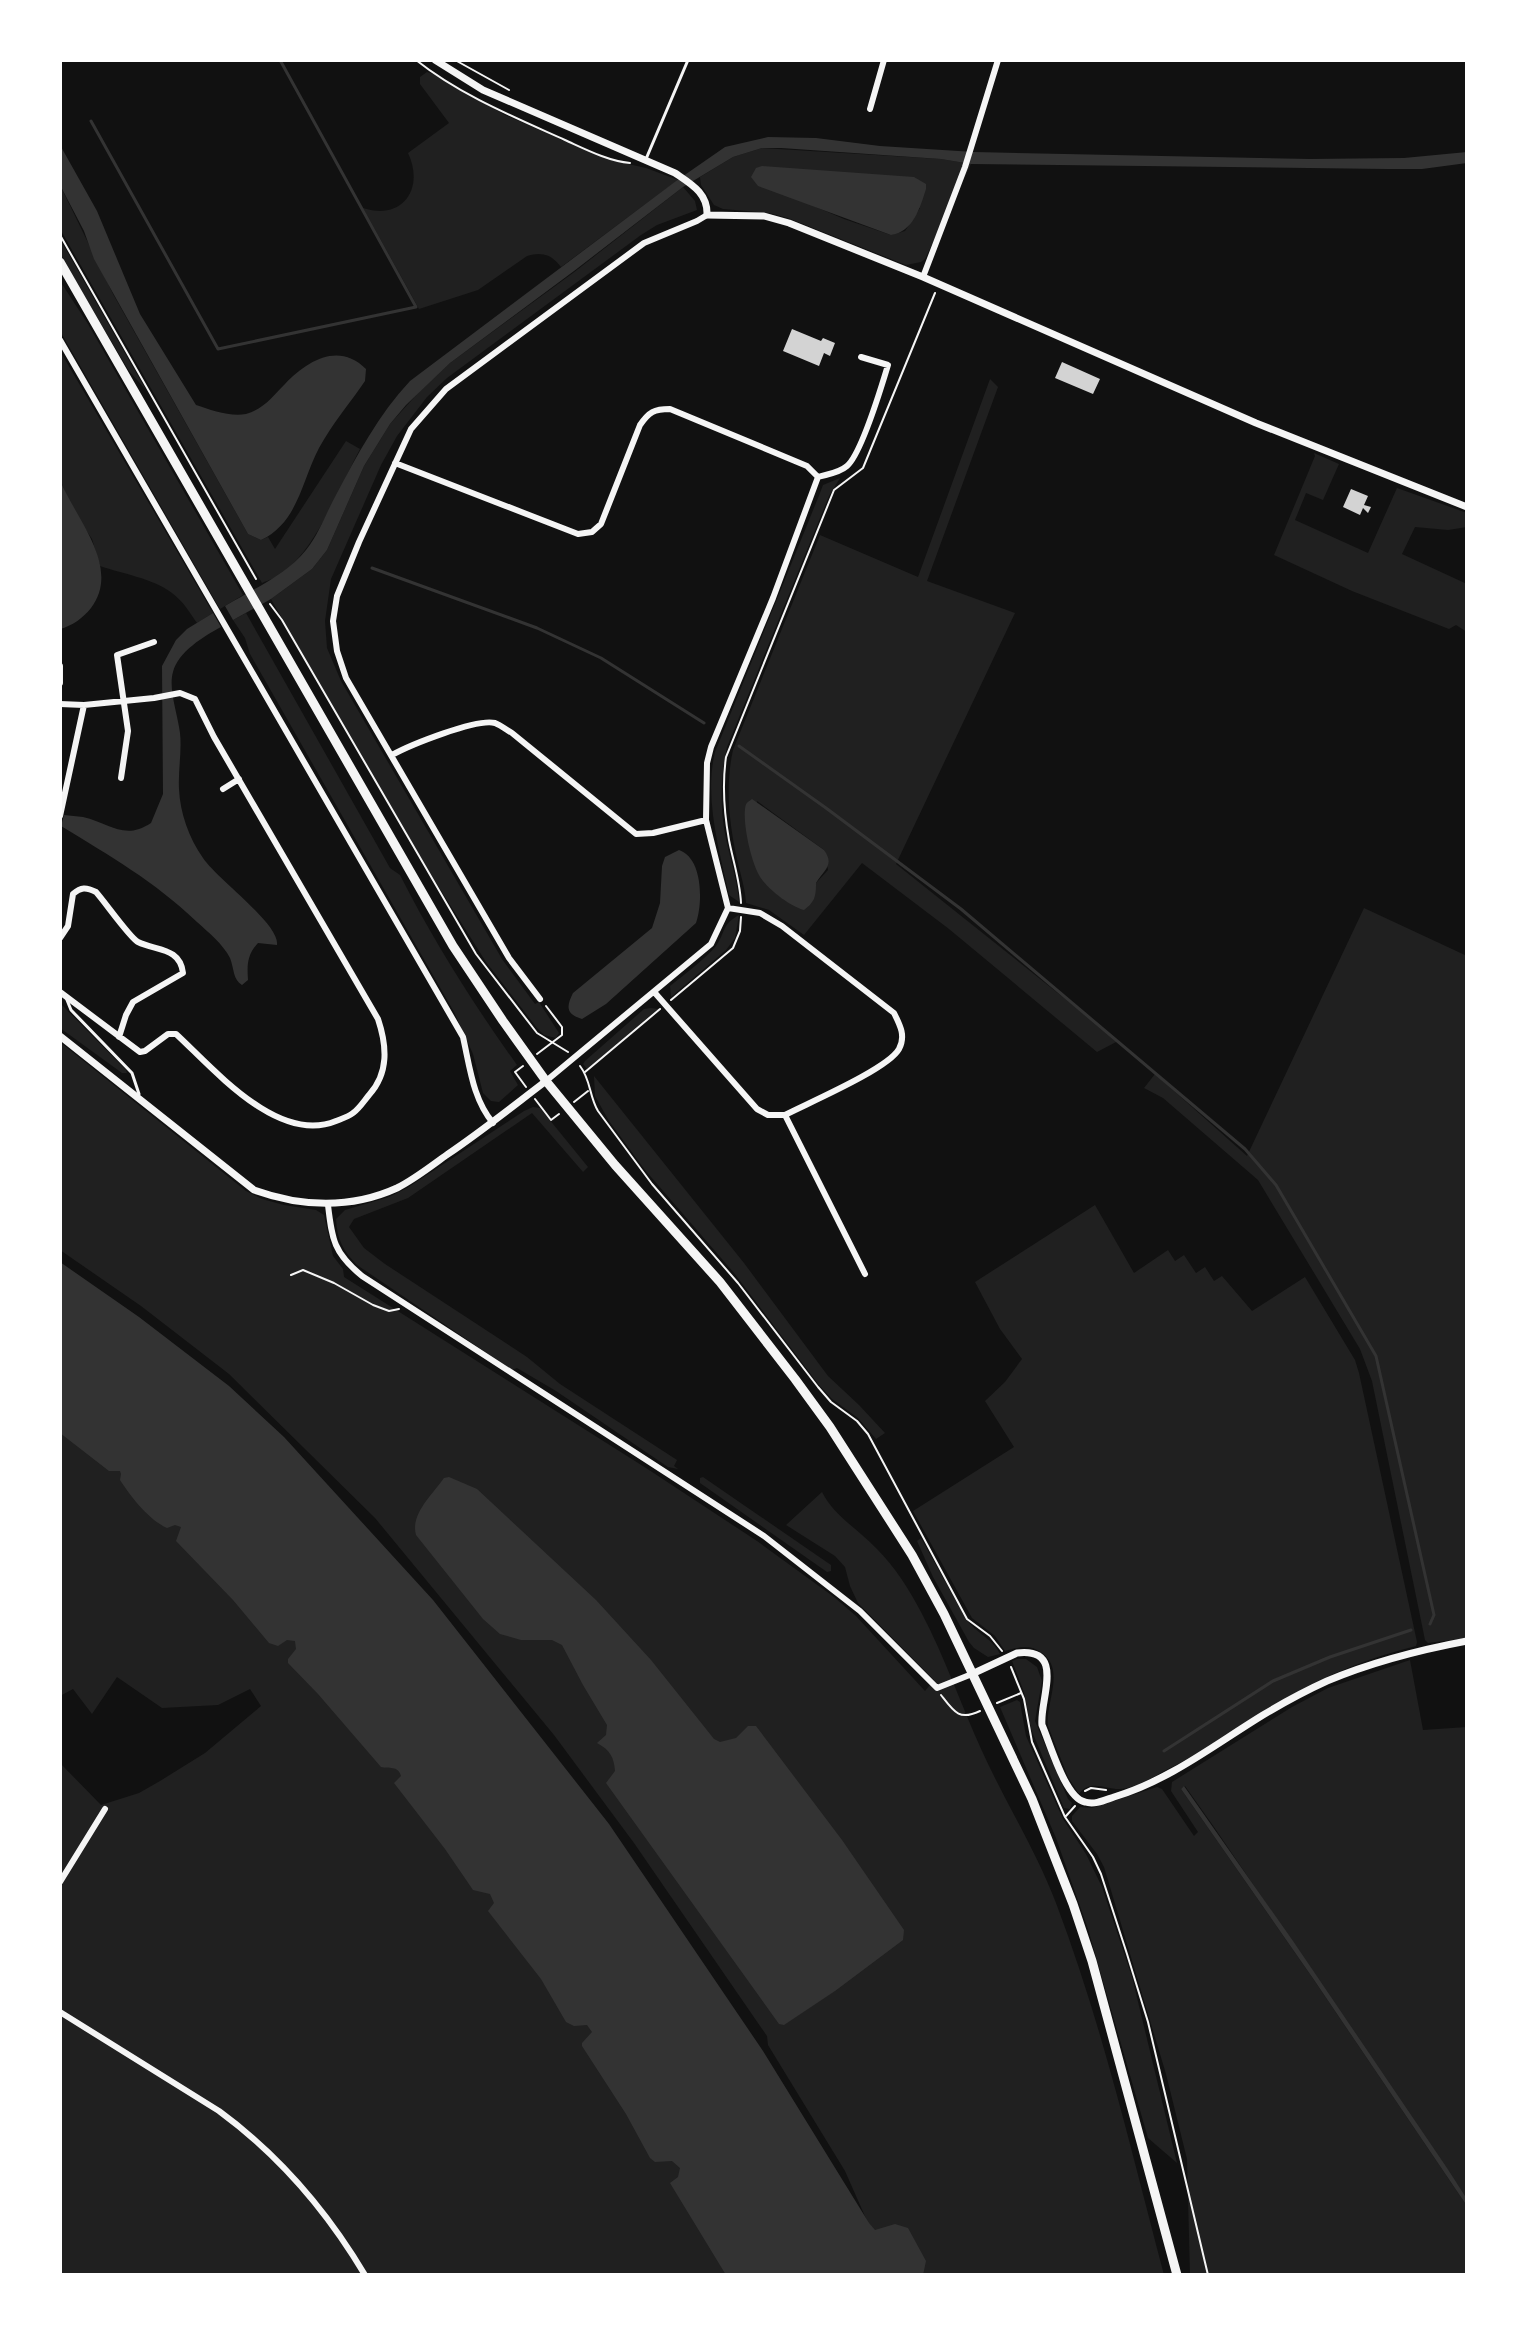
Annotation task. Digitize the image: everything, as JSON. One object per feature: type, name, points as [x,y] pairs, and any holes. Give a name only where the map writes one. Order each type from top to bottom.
[{"type":"main road","points":[[60,262],[453,946],[546,1081],[615,1165],[720,1282],[830,1427],[912,1555],[944,1614],[1041,1821],[1092,1961],[1177,2275]]},
{"type":"main road","points":[[60,272],[99,331]]},
{"type":"street","points":[[435,60],[483,90],[675,173],[705,198],[707,215]]},
{"type":"street","points":[[870,109],[884,60]]},
{"type":"street","points":[[923,277],[965,167],[998,60]]},
{"type":"street","points":[[540,999],[509,958],[346,678],[337,651],[333,621],[337,596],[411,429],[446,389],[644,243],[707,215],[778,218],[923,277],[1256,423],[1467,507]]},
{"type":"street","points":[[60,340],[463,1037],[478,1100],[493,1123]]},
{"type":"street","points":[[818,477],[837,472],[854,458],[875,405],[888,365],[861,357]]},
{"type":"street","points":[[395,463],[578,534],[592,532],[601,524],[640,425],[647,414],[656,409],[670,409],[807,466],[818,477]]},
{"type":"street","points":[[60,1036],[254,1190],[293,1201],[328,1205],[360,1201],[399,1187],[493,1123],[711,944],[728,908],[706,820],[707,763],[818,477]]},
{"type":"street","points":[[121,778],[127,742],[125,701],[117,655],[154,642]]},
{"type":"street","points":[[60,666],[60,683]]},
{"type":"street","points":[[60,704],[84,705],[180,693],[195,699],[378,1019],[386,1052],[382,1072],[376,1088],[352,1115],[327,1125],[297,1125],[270,1114],[219,1076],[176,1034],[168,1034],[140,1052],[62,994]]},
{"type":"street","points":[[60,816],[84,705]]},
{"type":"street","points":[[392,755],[409,746],[472,725],[493,722],[512,733],[636,834],[706,820]]},
{"type":"street","points":[[223,789],[239,779]]},
{"type":"street","points":[[60,938],[68,926],[73,894],[79,889],[88,888],[96,892],[136,942],[175,955],[182,965],[183,973],[133,1002],[119,1037]]},
{"type":"street","points":[[655,993],[757,1109],[768,1115],[785,1115],[880,1066],[899,1049],[902,1031],[894,1013],[782,926],[760,913],[728,908]]},
{"type":"street","points":[[785,1115],[865,1274]]},
{"type":"street","points":[[328,1205],[334,1245],[346,1263],[764,1536],[860,1611],[937,1688],[1017,1653],[1025,1652],[1039,1657],[1049,1678],[1042,1725],[1072,1794],[1082,1802],[1094,1803],[1122,1795],[1166,1776],[1263,1715],[1328,1681],[1423,1649],[1467,1641]]},
{"type":"street","points":[[60,1882],[105,1809]]},
{"type":"street","points":[[60,2012],[244,2129],[305,2188],[343,2236],[365,2275]]},
{"type":"lane","points":[[645,162],[688,60]]},
{"type":"lane","points":[[62,994],[71,1010],[132,1073],[140,1098]]},
{"type":"path","points":[[60,235],[256,579]]},
{"type":"path","points":[[723,787],[726,757],[735,731],[821,521]]},
{"type":"path","points":[[270,604],[476,954],[537,1033],[553,1042],[562,1035],[562,1027],[540,999]]},
{"type":"path","points":[[585,1072],[666,1005]]},
{"type":"path","points":[[291,1275],[303,1270],[389,1311],[408,1306]]},
{"type":"path","points":[[937,1688],[941,1697],[963,1716],[1022,1692],[1032,1742],[1065,1817],[1101,1874],[1127,1954],[1148,2022],[1208,2275]]},
{"type":"shaded area","points":[[427,72],[505,115],[558,138],[615,161],[678,180],[561,267],[546,255],[527,256],[478,290],[419,309],[363,208],[377,211],[399,206],[412,190],[414,179],[408,153],[449,123],[420,84],[420,77]]},
{"type":"shaded area","points":[[768,137],[816,138],[974,152],[1310,159],[1404,158],[1467,152],[1467,163],[1422,169],[971,164],[941,159],[781,148],[762,148],[733,157],[683,187],[450,363],[390,424],[364,466],[327,550],[312,569],[271,599],[233,620],[225,606],[279,575],[311,544],[369,435],[410,381],[725,147]]},
{"type":"shaded area","points":[[60,145],[97,211],[140,314],[196,405],[227,414],[252,412],[268,402],[294,375],[324,357],[345,357],[366,369],[365,381],[319,448],[291,512],[283,523],[261,540],[248,534],[94,259],[84,231],[60,185]]},
{"type":"shaded area","points":[[762,148],[941,159],[971,164],[925,259],[906,265],[788,218],[714,205],[701,185],[700,177],[733,157]],"holes":[[[809,204],[920,208],[905,231],[891,235]]]},
{"type":"shaded area","points":[[756,168],[914,177],[926,184],[926,189],[910,224],[891,235],[758,186],[751,177]]},
{"type":"shaded area","points":[[60,185],[113,294],[248,534],[261,540],[268,537],[275,549],[346,441],[360,449],[317,532],[296,561],[279,575],[262,583],[60,229]]},
{"type":"shaded area","points":[[683,187],[695,201],[697,210],[657,225],[641,235],[447,378],[427,397],[397,436],[381,465],[331,579],[325,621],[327,648],[341,681],[502,959],[535,1004],[539,1002],[559,1033],[556,1038],[544,1035],[537,1028],[486,962],[428,870],[271,599],[312,569],[327,550],[364,466],[390,424],[419,392],[450,363]]},
{"type":"shaded area","points":[[60,239],[146,390],[129,371],[60,255]]},
{"type":"shaded area","points":[[60,281],[88,324],[243,595],[220,609],[60,331]]},
{"type":"shaded area","points":[[60,351],[213,613],[197,623],[180,600],[164,588],[100,566],[92,539],[74,512],[60,480]]},
{"type":"shaded area","points":[[990,379],[998,387],[927,581],[1015,613],[896,864],[1118,1041],[1097,1052],[949,929],[862,863],[804,935],[769,910],[746,903],[730,818],[729,777],[733,750],[820,535],[918,577]],"holes":[[[757,801],[824,850],[828,870],[816,883],[762,880],[749,844]]]},
{"type":"shaded area","points":[[1314,453],[1339,464],[1323,500],[1306,493],[1295,520],[1368,553],[1397,488],[1467,513],[1467,527],[1448,530],[1415,527],[1402,554],[1467,584],[1467,632],[1456,625],[1449,629],[1352,591],[1274,555]]},
{"type":"shaded area","points":[[840,478],[829,496],[727,747],[722,777],[722,807],[739,902],[729,895],[714,824],[711,787],[715,752],[823,485]]},
{"type":"shaded area","points":[[60,480],[93,543],[101,576],[99,592],[91,608],[77,621],[60,629]]},
{"type":"shaded area","points":[[213,613],[221,627],[186,651],[173,672],[172,694],[180,740],[179,789],[186,825],[203,858],[259,914],[275,936],[277,945],[258,943],[254,947],[248,960],[248,980],[242,985],[223,948],[181,907],[131,870],[61,826],[64,815],[83,817],[125,831],[151,823],[163,794],[162,666],[176,640],[187,629]]},
{"type":"shaded area","points":[[246,613],[390,868],[400,875],[455,973],[517,1065],[510,1071],[518,1085],[499,1102],[491,1101],[483,1093],[473,1054],[454,1012],[250,654],[245,638],[233,620]]},
{"type":"shaded area","points":[[752,799],[827,855],[828,864],[816,883],[814,898],[804,910],[776,894],[759,875],[745,826],[745,807]]},
{"type":"shaded area","points":[[679,850],[693,862],[697,871],[700,904],[696,923],[606,1004],[582,1019],[573,1015],[569,1002],[573,993],[652,928],[660,903],[665,857]]},
{"type":"shaded area","points":[[1364,908],[1467,956],[1467,1638],[1428,1643],[1372,1381],[1360,1349],[1258,1180],[1163,1098],[1144,1088],[1155,1074],[1247,1156]]},
{"type":"shaded area","points":[[739,915],[735,938],[726,950],[671,997],[670,986],[711,951],[726,926]]},
{"type":"shaded area","points":[[60,1003],[127,1073],[122,1073],[60,1028]]},
{"type":"shaded area","points":[[644,1009],[658,1009],[587,1069],[583,1064],[585,1061]]},
{"type":"shaded area","points":[[60,1042],[246,1191],[262,1199],[316,1210],[324,1215],[333,1256],[343,1269],[344,1277],[646,1468],[757,1541],[834,1597],[856,1616],[925,1691],[934,1680],[858,1603],[845,1567],[835,1556],[786,1525],[822,1492],[840,1515],[883,1555],[930,1629],[982,1751],[1056,1903],[1102,2041],[1164,2275],[891,2275],[845,2171],[768,2045],[767,2036],[634,1843],[554,1735],[375,1518],[229,1374],[141,1306],[60,1250]]},
{"type":"shaded area","points":[[594,1076],[744,1263],[828,1376],[885,1433],[876,1439],[858,1418],[819,1385],[734,1273],[645,1170],[609,1121],[595,1096]]},
{"type":"shaded area","points":[[533,1107],[540,1108],[588,1167],[583,1172],[532,1113],[408,1198],[354,1219],[349,1227],[364,1248],[385,1264],[677,1460],[674,1466],[678,1469],[668,1467],[556,1391],[517,1368],[512,1370],[357,1265],[342,1244],[336,1219],[345,1210],[389,1197],[407,1188]]},
{"type":"shaded area","points":[[1095,1205],[1134,1273],[1168,1250],[1175,1261],[1184,1255],[1196,1273],[1205,1267],[1214,1281],[1222,1276],[1252,1311],[1305,1277],[1355,1360],[1359,1373],[1417,1642],[1416,1646],[1365,1661],[1316,1682],[1142,1783],[1119,1789],[1092,1786],[1079,1794],[1068,1777],[1048,1726],[1054,1678],[1049,1660],[1029,1647],[1005,1651],[995,1636],[972,1618],[913,1511],[1014,1447],[985,1401],[1005,1382],[1022,1359],[1000,1329],[975,1282]]},
{"type":"shaded area","points":[[60,1262],[229,1386],[284,1437],[433,1600],[609,1824],[763,2051],[869,2223],[875,2230],[895,2224],[908,2228],[926,2261],[923,2275],[726,2275],[670,2183],[678,2177],[680,2168],[672,2161],[655,2162],[650,2158],[582,2046],[592,2032],[587,2025],[574,2026],[566,2022],[541,1979],[488,1911],[494,1903],[490,1894],[473,1890],[394,1783],[401,1776],[400,1773],[381,1767],[288,1663],[296,1649],[295,1641],[287,1640],[278,1646],[269,1643],[176,1541],[181,1527],[175,1525],[167,1528],[154,1520],[124,1487],[120,1471],[109,1471],[60,1433]]},
{"type":"shaded area","points":[[60,1433],[121,1471],[179,1522],[297,1639],[402,1771],[590,2024],[746,2275],[60,2275],[60,1763],[101,1805],[139,1793],[160,1781],[205,1753],[261,1706],[250,1689],[218,1705],[162,1708],[117,1677],[92,1714],[73,1689],[60,1696]]},
{"type":"shaded area","points":[[449,1477],[477,1489],[596,1600],[651,1660],[714,1739],[720,1742],[736,1738],[748,1726],[756,1726],[842,1840],[904,1930],[903,1940],[835,1991],[784,2025],[779,2024],[606,1783],[615,1771],[614,1762],[608,1751],[597,1743],[606,1735],[607,1725],[562,1645],[552,1640],[521,1640],[500,1634],[483,1619],[416,1535],[419,1512],[444,1478]]},
{"type":"shaded area","points":[[703,1477],[831,1565],[831,1571],[827,1572],[700,1483]]},
{"type":"shaded area","points":[[921,1538],[966,1619],[1000,1654],[988,1657],[969,1642],[933,1577],[917,1541]]},
{"type":"shaded area","points":[[1026,1659],[1037,1667],[1042,1681],[1035,1721],[1072,1803],[1070,1809],[1064,1808],[1031,1729],[1024,1692],[1012,1661]]},
{"type":"shaded area","points":[[1410,1660],[1423,1730],[1467,1727],[1467,2199],[1214,1827],[1185,1786],[1181,1789],[1467,2206],[1467,2275],[1190,2275],[1187,2159],[1166,2074],[1104,1867],[1072,1821],[1072,1816],[1080,1807],[1092,1808],[1157,1787],[1162,1789],[1194,1836],[1198,1832],[1171,1791],[1172,1782],[1328,1688]]},
{"type":"shaded area","points":[[1017,1700],[1020,1702],[1026,1736],[1063,1819],[1086,1854],[1102,1887],[1132,1977],[1177,2163],[1148,2138],[1088,1929],[1056,1838],[1000,1707]]},
{"type":"shaded area","points":[[1184,1786],[1447,2168],[1467,2199],[1467,2206],[1181,1789]]},
{"type":"building","points":[[792,329],[821,341],[823,338],[835,343],[830,356],[824,353],[819,366],[783,351]]},
{"type":"building","points":[[1062,362],[1100,379],[1093,394],[1055,378]]},
{"type":"building","points":[[1351,489],[1368,496],[1364,505],[1371,507],[1368,513],[1363,508],[1360,515],[1343,507]]},
{"type":"waterway","points":[[91,121],[218,349],[416,307],[280,60]]},
{"type":"waterway","points":[[372,568],[537,628],[601,658],[704,723]]},
{"type":"waterway","points":[[739,746],[961,909],[1245,1149],[1276,1185],[1376,1356],[1434,1615],[1430,1624]]},
{"type":"waterway","points":[[1164,1751],[1273,1681],[1330,1657],[1411,1630]]}]
